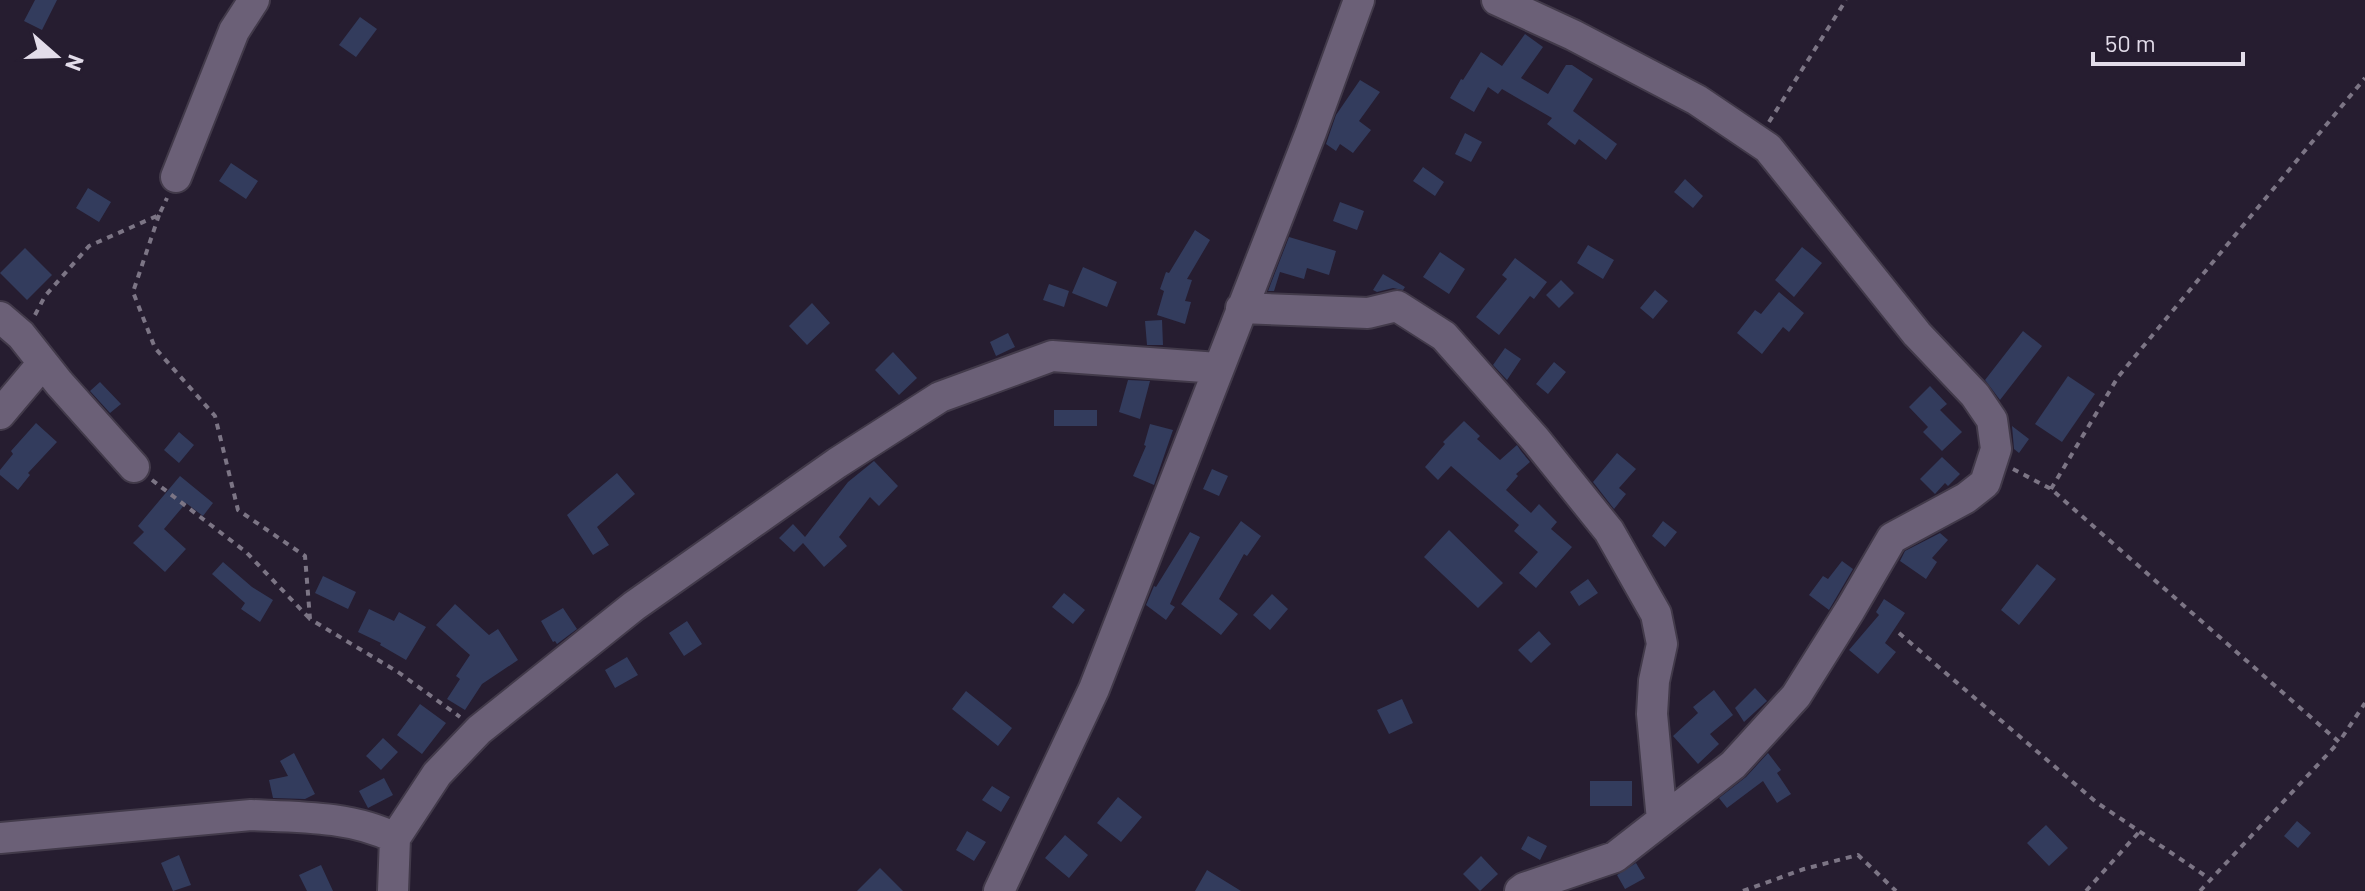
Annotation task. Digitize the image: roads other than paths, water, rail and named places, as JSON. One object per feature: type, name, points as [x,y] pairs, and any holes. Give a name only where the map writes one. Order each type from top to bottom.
[{"type":"street","points":[[176,177],[234,31],[254,0]]},
{"type":"street","points":[[999,891],[1094,689],[1311,132],[1359,0]]},
{"type":"street","points":[[1497,0],[1573,35],[1697,100],[1768,148],[1917,334],[1975,395],[1992,420],[1996,449],[1985,483],[1976,491],[1892,538],[1796,696],[1733,765],[1615,857],[1520,891]]},
{"type":"street","points":[[1241,308],[1368,313],[1397,306],[1444,336],[1535,439],[1609,531],[1656,614],[1662,644],[1654,681],[1652,714],[1662,820]]},
{"type":"street","points":[[11,326],[134,467]]},
{"type":"street","points":[[393,891],[395,838],[437,774],[479,730],[634,606],[837,463],[940,397],[1052,356],[1218,368]]},
{"type":"street","points":[[0,414],[43,363]]},
{"type":"street","points":[[0,838],[251,815],[292,816],[344,823],[377,829],[395,838]]}]
